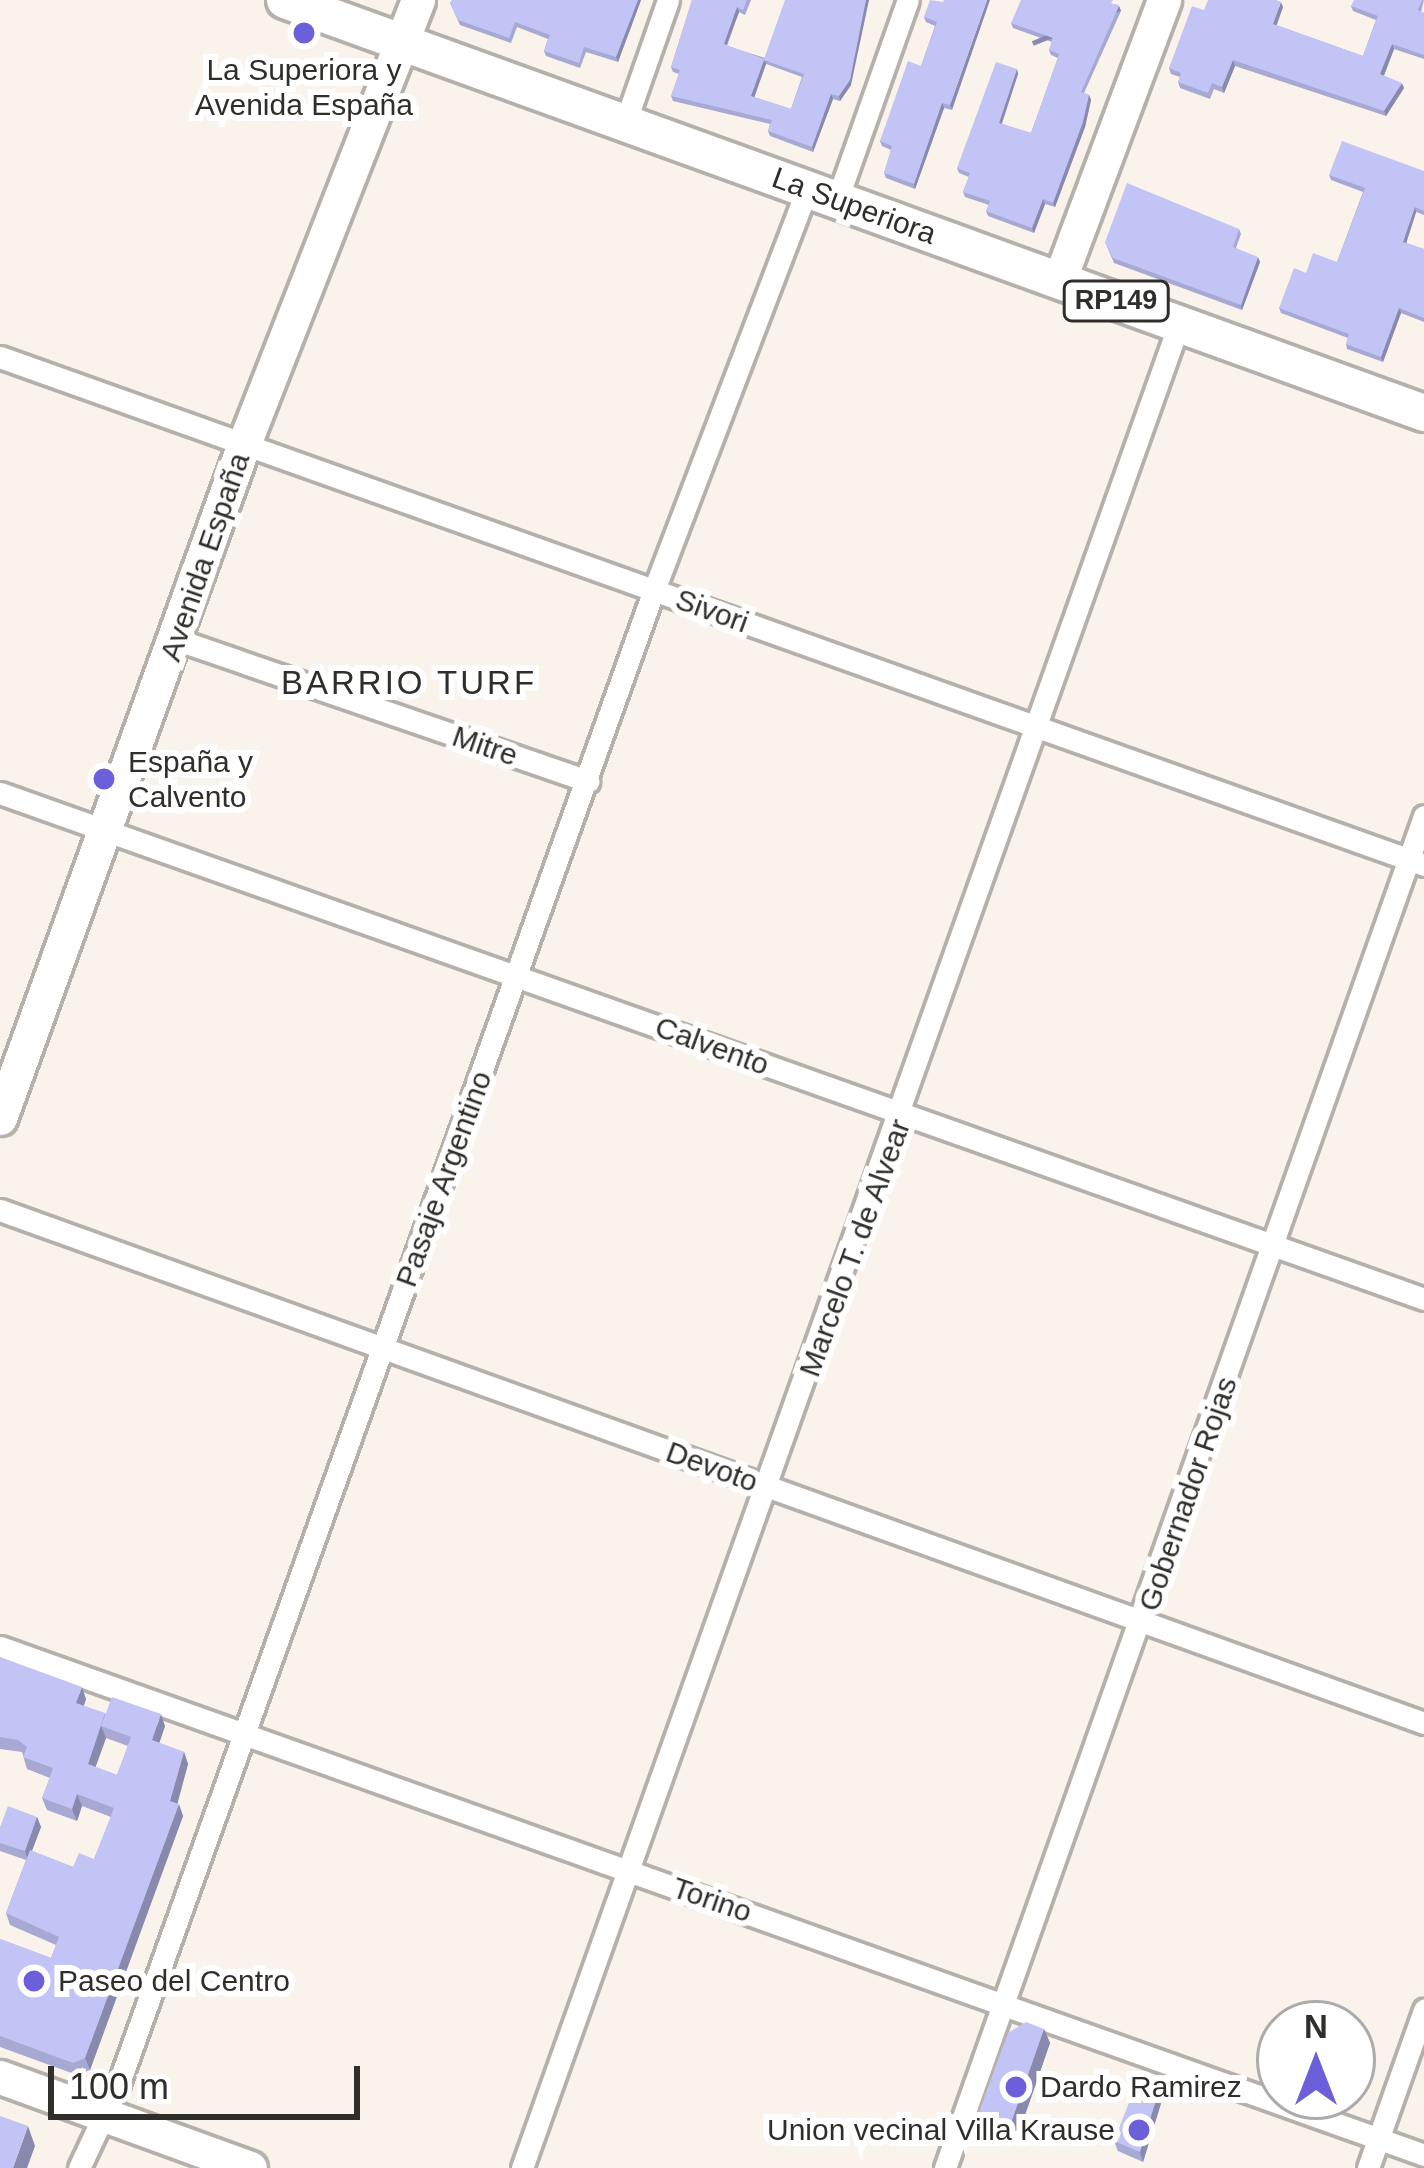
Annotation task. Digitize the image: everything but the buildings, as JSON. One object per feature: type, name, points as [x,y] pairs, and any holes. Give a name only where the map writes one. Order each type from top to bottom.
[{"type":"main road","name":"La Superiora","points":[[285,0],[1424,413]]},
{"type":"street","name":"Avenida España","points":[[0,1118],[178,640],[244,444],[418,0]]},
{"type":"street","points":[[625,123],[668,0]]},
{"type":"street","name":"Pasaje Argentino","points":[[79,2168],[103,2114],[383,1348],[654,590],[908,0]]},
{"type":"street","points":[[1059,281],[1164,0]]},
{"type":"street","name":"Marcelo T. de Alvear","points":[[522,2168],[1041,728],[1179,324]]},
{"type":"street","name":"Sivori","points":[[0,357],[1416,862]]},
{"type":"street","name":"Mitre","points":[[178,640],[589,781]]},
{"type":"street","name":"Calvento","points":[[0,793],[1424,1299]]},
{"type":"street","name":"Gobernador Rojas","points":[[945,2168],[1416,862],[1424,817]]},
{"type":"street","name":"Devoto","points":[[0,1210],[1424,1724]]},
{"type":"street","name":"Torino","points":[[0,1647],[1424,2155]]},
{"type":"street","points":[[1368,2168],[1424,2010]]},
{"type":"street","points":[[0,2077],[250,2168]]},
{"type":"place","name":"La Superiora y Avenida España","points":[[304,33]]},
{"type":"place","name":"España y Calvento","points":[[104,779]]},
{"type":"place","name":"Paseo del Centro","points":[[34,1981]]},
{"type":"place","name":"Dardo Ramirez","points":[[1016,2087]]},
{"type":"place","name":"Union vecinal Villa Krause","points":[[1139,2130]]},
{"type":"district","name":"BARRIO TURF","points":[[409,683]]}]
